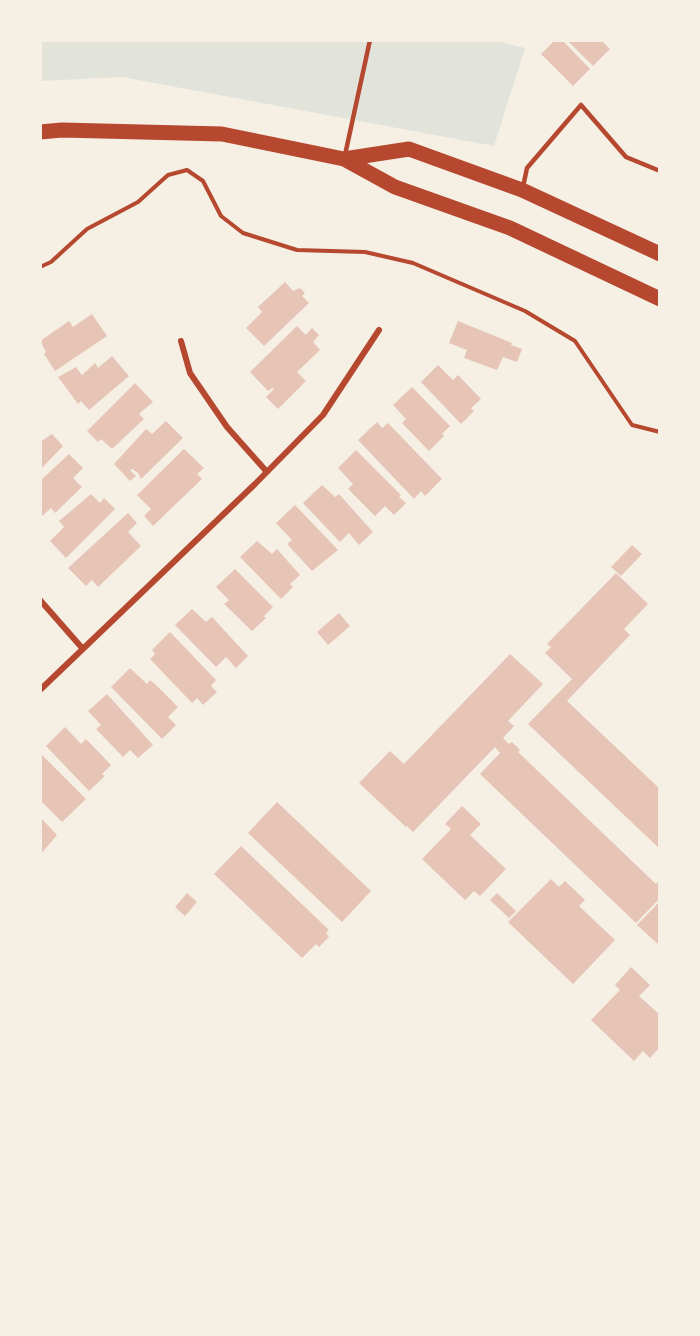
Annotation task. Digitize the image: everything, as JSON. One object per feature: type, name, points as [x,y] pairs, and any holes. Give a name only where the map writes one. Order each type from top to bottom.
[{"type":"main road","points":[[40,132],[62,130],[222,134],[344,159],[394,187],[510,228],[660,299]]},
{"type":"main road","points":[[344,159],[409,149],[522,190],[660,254]]},
{"type":"street","points":[[40,690],[267,472],[323,415],[379,330]]},
{"type":"street","points":[[181,341],[190,373],[195,381],[227,427],[267,472]]},
{"type":"street","points":[[40,600],[83,649]]},
{"type":"lane","points":[[344,159],[370,40]]},
{"type":"lane","points":[[522,190],[527,168],[581,105],[626,157],[660,171]]},
{"type":"path","points":[[40,267],[51,262],[87,229],[138,202],[168,175],[187,170],[203,181],[221,216],[243,233],[297,250],[365,252],[413,263],[525,311],[574,341],[632,425],[660,432]]},
{"type":"shaded area","points":[[493,40],[525,48],[494,146],[122,77],[41,81],[40,41]]},
{"type":"building","points":[[555,40],[562,40],[590,69],[573,86],[541,54]]},
{"type":"building","points":[[567,40],[601,40],[610,49],[593,66]]},
{"type":"building","points":[[285,282],[293,291],[300,288],[305,293],[302,296],[309,303],[264,346],[246,328],[262,312],[258,307]]},
{"type":"building","points":[[92,314],[107,336],[55,371],[44,354],[46,352],[40,341],[69,321],[73,327]]},
{"type":"building","points":[[458,321],[522,349],[517,362],[503,357],[497,370],[464,358],[467,350],[449,343]]},
{"type":"building","points":[[297,326],[306,335],[312,328],[319,335],[313,342],[320,350],[297,372],[306,381],[278,409],[266,397],[274,389],[268,391],[250,372]]},
{"type":"building","points":[[112,356],[129,376],[89,410],[81,401],[78,404],[58,377],[76,367],[82,375],[95,363],[98,368]]},
{"type":"building","points":[[438,365],[453,380],[458,375],[481,399],[471,408],[474,411],[461,424],[421,382]]},
{"type":"building","points":[[135,383],[153,402],[139,414],[144,419],[112,449],[101,439],[98,442],[87,431]]},
{"type":"building","points":[[412,387],[450,426],[442,434],[444,436],[429,451],[402,423],[406,419],[393,405]]},
{"type":"building","points":[[166,421],[183,438],[141,479],[138,473],[130,470],[136,476],[130,481],[114,464],[146,429],[152,434]]},
{"type":"building","points":[[377,422],[382,428],[388,423],[442,479],[425,496],[421,491],[414,499],[358,440]]},
{"type":"building","points":[[52,434],[63,446],[40,470],[40,442]]},
{"type":"building","points":[[184,449],[204,468],[197,474],[202,479],[153,526],[144,516],[151,509],[137,495]]},
{"type":"building","points":[[356,450],[401,495],[399,497],[406,503],[394,515],[385,506],[375,516],[348,489],[353,484],[338,468]]},
{"type":"building","points":[[69,454],[83,468],[73,478],[82,487],[55,513],[51,508],[40,518],[40,481]]},
{"type":"building","points":[[322,485],[335,497],[339,494],[373,532],[359,545],[349,533],[340,542],[303,503]]},
{"type":"building","points":[[91,494],[100,503],[104,498],[115,509],[66,558],[50,541],[64,527],[59,521]]},
{"type":"building","points":[[295,505],[338,550],[312,571],[287,544],[292,540],[276,523]]},
{"type":"building","points":[[128,513],[137,523],[128,532],[141,546],[98,587],[92,580],[86,586],[68,568]]},
{"type":"building","points":[[257,541],[272,554],[277,549],[300,575],[290,584],[293,587],[281,599],[240,557]]},
{"type":"building","points":[[632,545],[642,554],[621,576],[611,567]]},
{"type":"building","points":[[235,569],[273,607],[264,616],[266,618],[252,631],[224,604],[229,600],[216,587]]},
{"type":"building","points":[[616,573],[648,604],[624,629],[630,635],[567,701],[660,789],[660,849],[528,724],[572,679],[545,653],[551,647],[547,644]]},
{"type":"building","points":[[192,609],[206,622],[212,617],[248,656],[236,668],[226,657],[216,667],[175,625]]},
{"type":"building","points":[[339,613],[350,626],[328,645],[317,632]]},
{"type":"building","points":[[170,632],[216,680],[211,686],[217,692],[203,705],[197,698],[192,703],[150,659],[155,654],[152,650]]},
{"type":"building","points":[[510,654],[543,684],[508,721],[514,726],[503,738],[509,744],[512,742],[520,750],[518,752],[656,884],[660,880],[660,898],[636,923],[480,774],[500,753],[495,747],[413,832],[359,783],[390,751],[404,764]]},
{"type":"building","points":[[130,668],[147,684],[150,680],[178,707],[168,717],[176,725],[162,739],[111,687]]},
{"type":"building","points":[[107,694],[153,745],[138,758],[130,750],[123,757],[96,729],[101,725],[88,711]]},
{"type":"building","points":[[65,727],[81,744],[86,739],[111,765],[102,774],[105,776],[89,791],[46,746]]},
{"type":"building","points":[[40,753],[86,799],[62,822],[40,800]]},
{"type":"building","points":[[277,802],[371,891],[342,922],[248,833]]},
{"type":"building","points":[[462,806],[481,824],[470,835],[506,869],[480,896],[474,891],[465,900],[422,859],[451,829],[445,824]]},
{"type":"building","points":[[40,817],[57,835],[40,855]]},
{"type":"building","points":[[241,846],[329,930],[326,933],[329,937],[319,947],[316,944],[302,958],[214,874]]},
{"type":"building","points":[[551,879],[559,887],[565,881],[585,900],[579,906],[615,940],[573,984],[508,922]]},
{"type":"building","points":[[187,893],[197,902],[185,916],[175,907]]},
{"type":"building","points":[[497,893],[516,911],[509,918],[490,900]]},
{"type":"building","points":[[660,901],[660,946],[637,925]]},
{"type":"building","points":[[631,967],[650,985],[639,996],[660,1015],[660,1052],[657,1050],[650,1058],[643,1051],[634,1061],[591,1020],[620,990],[615,985]]}]
